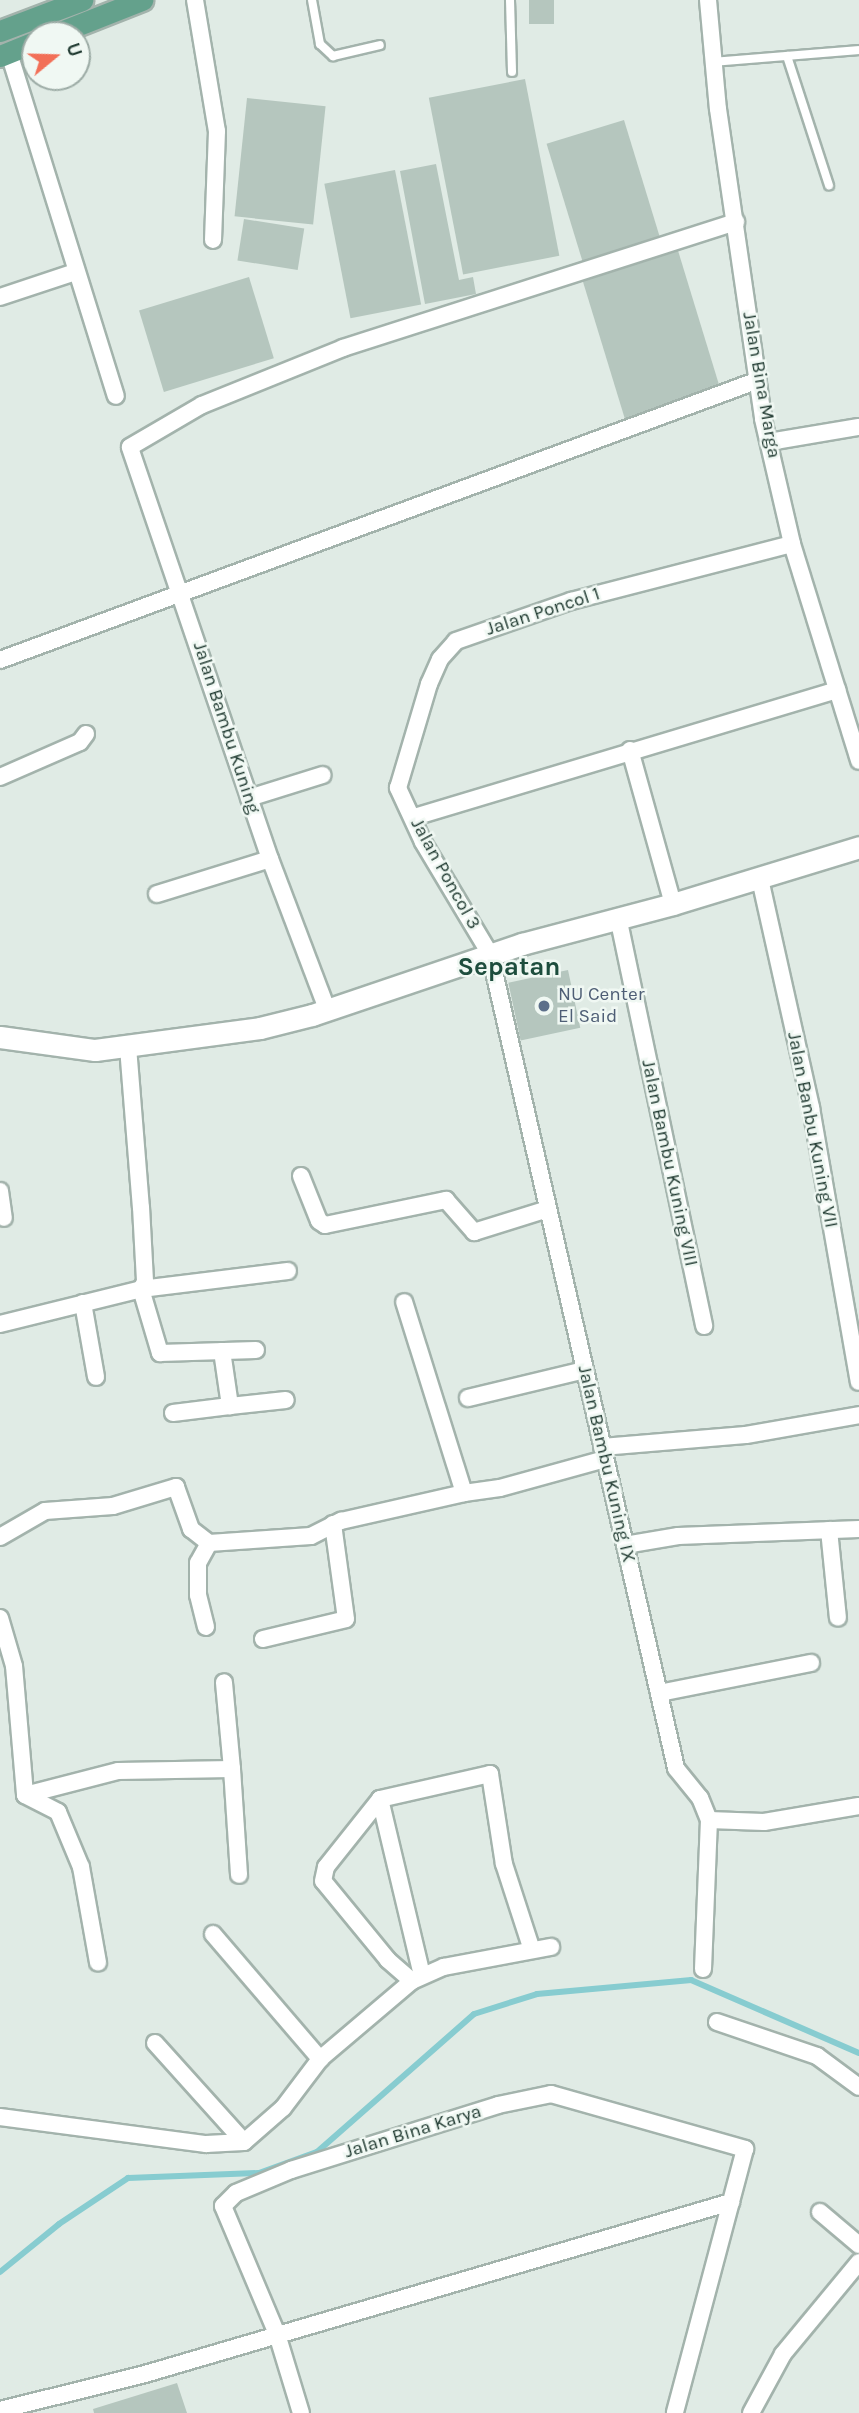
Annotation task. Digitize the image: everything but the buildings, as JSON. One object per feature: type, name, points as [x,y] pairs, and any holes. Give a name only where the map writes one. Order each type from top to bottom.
[{"type":"main road","points":[[0,31],[82,0]]},
{"type":"main road","points":[[89,21],[142,0]]},
{"type":"main road","points":[[4,54],[21,47]]},
{"type":"street","points":[[195,0],[217,131],[213,240]]},
{"type":"street","name":"Jalan Bina Marga","points":[[708,0],[713,62],[756,381],[792,544],[859,761]]},
{"type":"street","points":[[4,54],[117,396]]},
{"type":"street","name":"Jalan Bambu Kuning","points":[[327,1009],[270,859],[130,447],[202,405],[343,348],[736,222]]},
{"type":"street","points":[[0,297],[75,272]]},
{"type":"street","points":[[0,660],[756,381]]},
{"type":"street","points":[[769,442],[859,427]]},
{"type":"street","name":"Jalan Poncol 1","points":[[400,795],[399,781],[429,684],[440,659],[456,641],[570,601],[792,544]]},
{"type":"street","points":[[414,817],[837,690]]},
{"type":"street","points":[[0,777],[80,742],[86,734]]},
{"type":"street","points":[[630,750],[673,904]]},
{"type":"street","points":[[249,798],[323,775]]},
{"type":"street","name":"Jalan Poncol 3","points":[[400,795],[414,817],[423,842],[490,954]]},
{"type":"street","points":[[0,1037],[63,1049],[128,1047],[260,1028],[327,1009],[490,954],[760,879],[859,847]]},
{"type":"street","points":[[157,894],[270,859]]},
{"type":"street","name":"Jalan Banbu Kuning VII","points":[[760,879],[811,1108],[859,1382]]},
{"type":"street","name":"Jalan Bambu Kuning VIII","points":[[618,917],[704,1326]]},
{"type":"street","name":"Jalan Bambu Kuning IX","points":[[490,954],[676,1768],[700,1798],[709,1820],[704,1969]]},
{"type":"street","points":[[128,1047],[141,1207],[145,1282],[141,1289],[160,1353],[257,1350]]},
{"type":"street","points":[[301,1176],[319,1221],[325,1225],[446,1200],[474,1232],[548,1209]]},
{"type":"street","points":[[0,1191],[4,1218]]},
{"type":"street","points":[[0,1324],[141,1289],[288,1271]]},
{"type":"street","points":[[404,1302],[464,1493]]},
{"type":"street","points":[[83,1303],[96,1377]]},
{"type":"street","points":[[222,1351],[230,1406]]},
{"type":"street","points":[[468,1398],[585,1370]]},
{"type":"street","points":[[173,1413],[286,1400]]},
{"type":"street","points":[[0,1537],[45,1511],[113,1506],[176,1487],[191,1529],[209,1543],[311,1536],[332,1524],[464,1493],[500,1488],[604,1453],[746,1435],[859,1415]]},
{"type":"street","points":[[263,1639],[346,1619],[332,1524]]},
{"type":"street","points":[[625,1545],[678,1536],[859,1529]]},
{"type":"street","points":[[829,1530],[838,1618]]},
{"type":"street","points":[[206,1627],[198,1595],[198,1563],[209,1543]]},
{"type":"street","points":[[0,1618],[15,1666],[25,1795]]},
{"type":"street","points":[[659,1693],[811,1663]]},
{"type":"street","points":[[224,1682],[239,1875]]},
{"type":"street","points":[[25,1795],[118,1772],[232,1769]]},
{"type":"street","points":[[417,1978],[388,1960],[323,1881],[326,1867],[380,1799],[490,1774],[504,1864],[531,1947]]},
{"type":"street","points":[[25,1795],[58,1812],[81,1867],[97,1962]]},
{"type":"street","points":[[380,1799],[417,1978]]},
{"type":"street","points":[[709,1820],[764,1822],[859,1806]]},
{"type":"street","points":[[213,1934],[320,2059]]},
{"type":"street","points":[[0,2117],[206,2144],[244,2142],[275,2118],[320,2059],[417,1978],[531,1947],[551,1947]]},
{"type":"street","points":[[717,2022],[817,2056],[859,2087]]},
{"type":"street","points":[[155,2043],[244,2142]]},
{"type":"street","name":"Jalan Bina Karya","points":[[277,2334],[223,2206],[236,2193],[259,2183],[498,2105],[551,2094],[745,2149],[731,2202]]},
{"type":"street","points":[[0,2410],[277,2334],[731,2202]]},
{"type":"street","points":[[675,2413],[731,2202]]},
{"type":"street","points":[[820,2213],[859,2245]]},
{"type":"street","points":[[751,2413],[783,2354],[859,2262]]},
{"type":"street","points":[[277,2334],[301,2413]]},
{"type":"lane","points":[[312,0],[320,44],[333,56],[380,45]]},
{"type":"lane","points":[[510,0],[512,72]]},
{"type":"lane","points":[[713,62],[859,50]]},
{"type":"lane","points":[[787,56],[829,185]]},
{"type":"waterway","points":[[0,2272],[59,2224],[128,2178],[259,2173],[317,2152],[474,2014],[537,1994],[691,1980],[859,2053]]},
{"type":"place","name":"NU Center El Said","points":[[544,1006]]},
{"type":"district","name":"Sepatan","points":[[509,967]]}]
